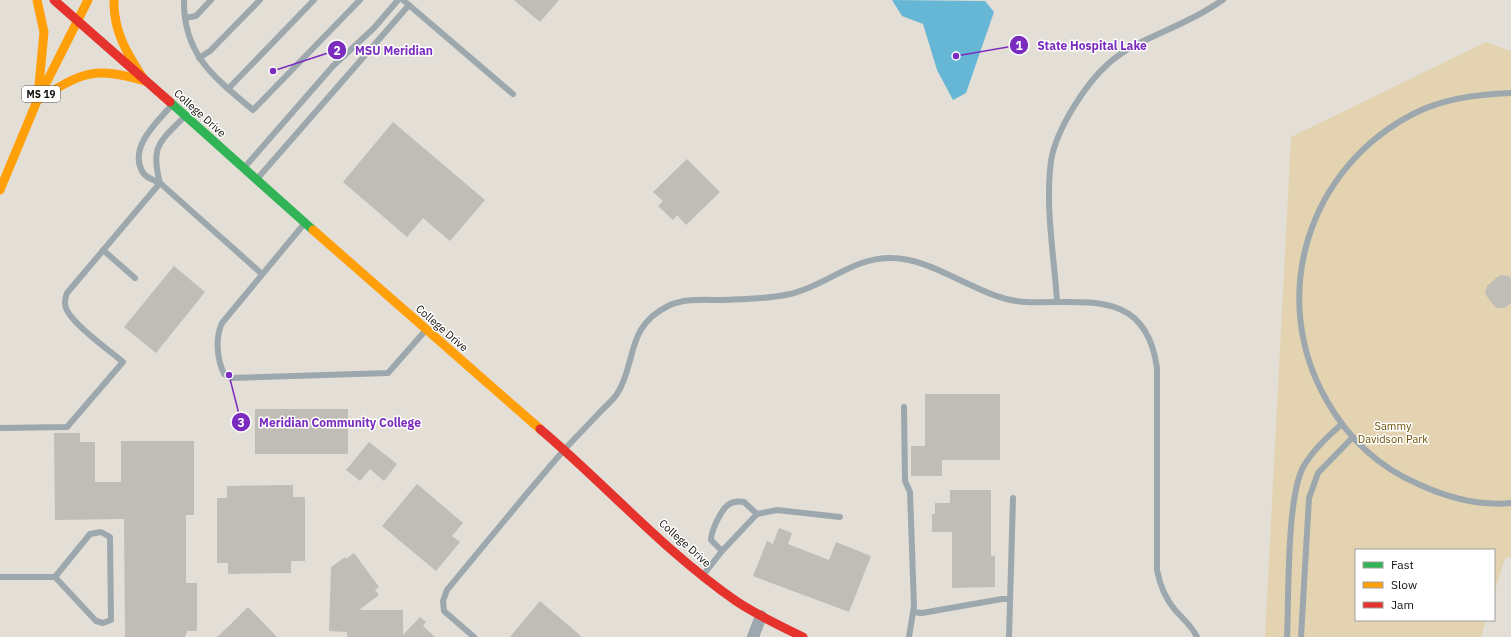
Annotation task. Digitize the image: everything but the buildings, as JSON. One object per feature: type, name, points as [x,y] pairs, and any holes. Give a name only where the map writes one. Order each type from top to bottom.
[{"type":"street","points":[[37,101],[45,37],[38,0]]},
{"type":"street","name":"College Drive","points":[[54,0],[426,330],[565,450],[703,575],[730,596],[761,616],[803,637]]},
{"type":"street","name":"MS 19","points":[[0,190],[37,101],[88,0]]},
{"type":"street","points":[[114,0],[115,23],[120,42],[145,81]]},
{"type":"street","points":[[37,101],[70,79],[86,72],[105,70],[145,81]]},
{"type":"street","points":[[753,637],[761,616]]},
{"type":"lane","points":[[184,0],[185,18],[190,40],[199,58],[213,76],[253,110],[360,0]]},
{"type":"lane","points":[[185,18],[196,16],[211,0]]},
{"type":"lane","points":[[199,58],[210,51],[260,0]]},
{"type":"lane","points":[[228,89],[314,0]]},
{"type":"lane","points":[[244,168],[333,66],[374,28],[398,0]]},
{"type":"lane","points":[[403,0],[513,94]]},
{"type":"lane","points":[[1057,301],[1049,192],[1051,160],[1065,122],[1086,87],[1110,63],[1145,40],[1191,19],[1223,0]]},
{"type":"lane","points":[[256,179],[409,5]]},
{"type":"lane","points":[[1511,93],[1470,96],[1439,103],[1394,125],[1374,139],[1356,156],[1339,176],[1326,196],[1306,243],[1301,267],[1299,292],[1303,342],[1310,366],[1320,389],[1342,424],[1353,437],[1385,466],[1408,480],[1431,490],[1456,498],[1482,502],[1511,503]]},
{"type":"lane","points":[[172,105],[146,134],[140,148],[139,161],[142,172],[148,178],[160,183],[262,274]]},
{"type":"lane","points":[[160,183],[155,164],[157,148],[185,116]]},
{"type":"lane","points":[[0,428],[67,427],[123,362],[72,318],[66,309],[64,300],[67,293],[160,183]]},
{"type":"lane","points":[[306,223],[222,323],[219,330],[218,344],[220,365],[224,374],[232,378],[388,373],[426,330]]},
{"type":"lane","points":[[103,250],[135,278]]},
{"type":"lane","points":[[474,637],[444,611],[443,601],[446,590],[565,450],[617,394],[624,378],[636,338],[645,324],[668,306],[681,302],[741,300],[792,294],[808,288],[852,266],[869,260],[896,258],[931,268],[1010,300],[1100,304],[1114,307],[1138,320],[1151,341],[1157,368],[1157,570],[1160,586],[1168,601],[1193,629],[1197,637]]},
{"type":"lane","points":[[904,407],[905,481],[910,492],[913,612],[909,637]]},
{"type":"lane","points":[[1287,637],[1294,495],[1304,465],[1328,436],[1342,424]]},
{"type":"lane","points":[[1301,637],[1309,498],[1318,473],[1353,437]]},
{"type":"lane","points":[[1009,637],[1013,498]]},
{"type":"lane","points":[[722,551],[711,540],[711,531],[727,505],[736,501],[744,502],[757,514]]},
{"type":"lane","points":[[703,575],[722,551],[757,514],[777,510],[840,517]]},
{"type":"lane","points":[[0,577],[55,577],[96,622],[102,623],[111,620],[110,537],[101,532],[90,534],[55,577]]},
{"type":"lane","points":[[913,612],[1010,599]]},
{"type":"green space","name":"Sammy Davidson Park","points":[[1486,42],[1511,51],[1511,557],[1505,558],[1495,591],[1495,549],[1355,549],[1355,621],[1486,621],[1481,637],[1265,637],[1291,137]]},
{"type":"water","points":[[892,0],[985,1],[994,12],[966,93],[953,100],[937,70],[923,24],[902,16]]},
{"type":"traffic: fast","points":[[170,102],[313,230]]},
{"type":"traffic: slow","points":[[37,0],[44,32],[39,85]]},
{"type":"traffic: slow","points":[[0,190],[37,101],[88,0]]},
{"type":"traffic: slow","points":[[114,0],[114,12],[119,33],[127,52],[145,81]]},
{"type":"traffic: slow","points":[[38,100],[66,83],[89,74],[113,74],[128,76],[145,81]]},
{"type":"traffic: slow","points":[[313,230],[540,429]]},
{"type":"traffic: jam","points":[[54,0],[170,102]]},
{"type":"traffic: jam","points":[[540,429],[660,540],[710,582],[752,611],[803,637]]},
{"type":"place","name":"State Hospital Lake","points":[[956,56]]},
{"type":"place","name":"MSU Meridian","points":[[273,71]]},
{"type":"place","name":"Meridian Community College","points":[[229,375]]}]
